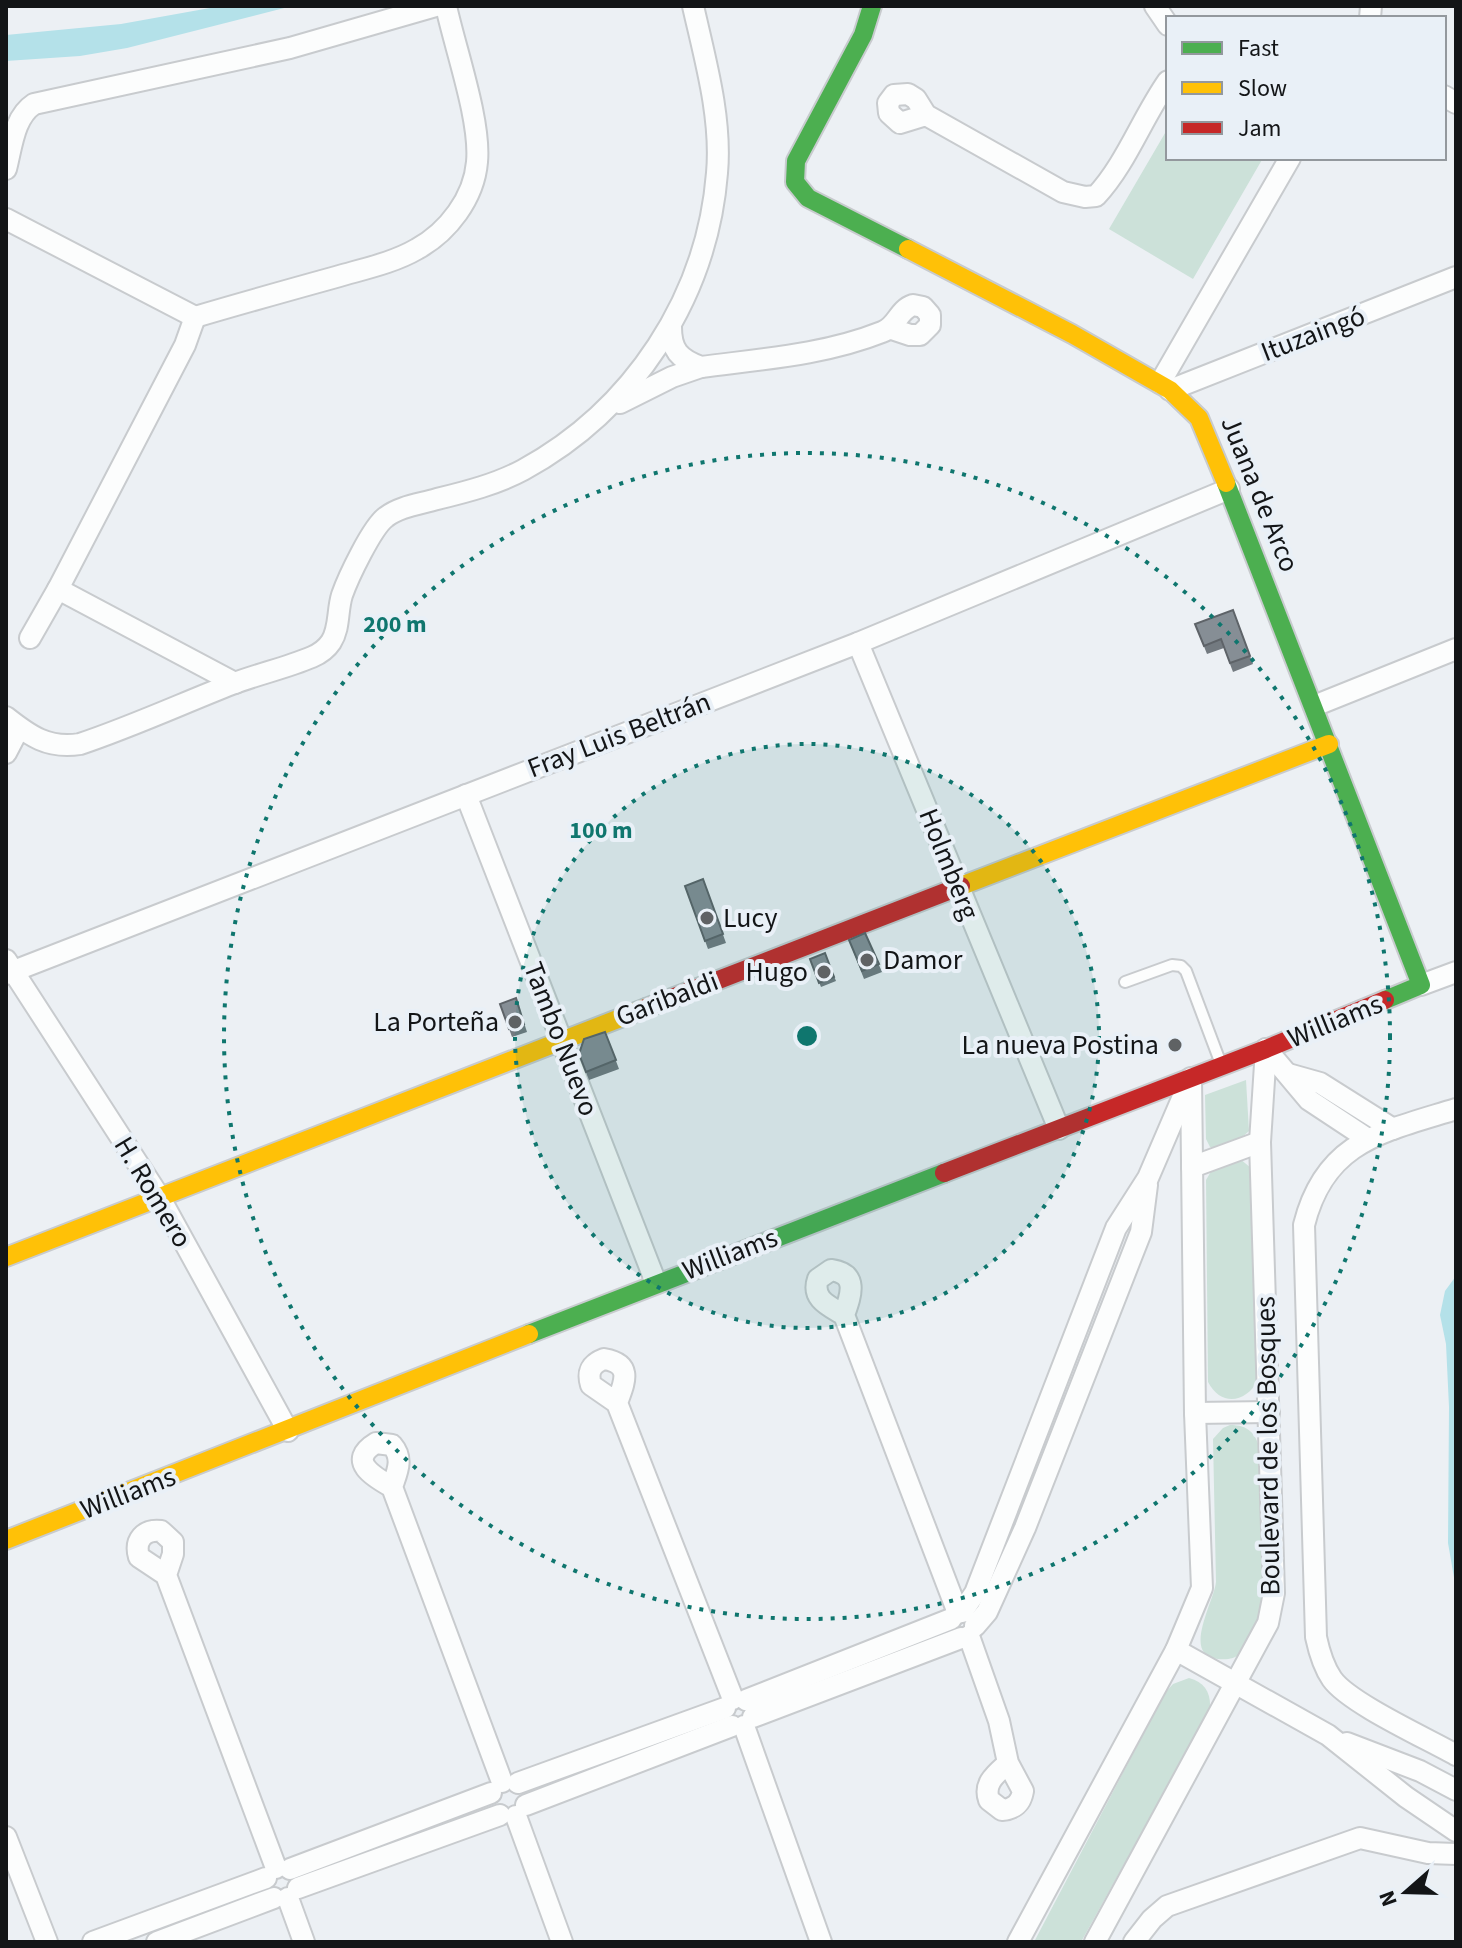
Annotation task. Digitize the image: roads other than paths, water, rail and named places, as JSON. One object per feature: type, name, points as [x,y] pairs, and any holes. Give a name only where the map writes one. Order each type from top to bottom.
[{"type":"street","points":[[6,169],[19,120],[24,111],[34,104],[290,48],[436,6]]},
{"type":"street","points":[[6,219],[195,317],[401,257],[429,241],[452,220],[470,189],[477,161],[471,110],[446,6]]},
{"type":"street","points":[[600,415],[631,384],[671,327],[698,268],[711,221],[718,171],[716,125],[693,6]]},
{"type":"street","name":"Juana de Arco","points":[[871,8],[863,35],[796,161],[795,182],[808,198],[1072,334],[1165,386],[1190,406],[1199,418],[1229,489],[1421,985]]},
{"type":"street","points":[[926,115],[1063,192],[1096,196],[1108,183],[1166,84]]},
{"type":"street","points":[[1165,386],[1289,160]]},
{"type":"street","name":"Ituzaingó","points":[[1165,386],[1456,277]]},
{"type":"street","points":[[30,638],[185,345],[195,317]]},
{"type":"street","points":[[671,327],[671,345],[688,363],[701,367]]},
{"type":"street","points":[[6,753],[12,722],[41,743],[80,744],[235,683],[315,656],[329,646],[335,635],[342,596],[372,533],[384,518],[398,509],[488,484],[522,470],[632,395],[701,367],[807,354],[852,344],[892,329]]},
{"type":"street","name":"Fray Luis Beltrán","points":[[8,968],[858,643],[1229,489]]},
{"type":"street","points":[[58,589],[235,683]]},
{"type":"street","name":"Holmberg","points":[[858,643],[1059,1129]]},
{"type":"street","points":[[1314,706],[1456,649]]},
{"type":"street","name":"Garibaldi","points":[[6,1257],[1329,744]]},
{"type":"street","name":"Tambo Nuevo","points":[[466,795],[656,1283]]},
{"type":"street","name":"H. Romero","points":[[8,968],[160,1198],[288,1431]]},
{"type":"street","name":"Williams","points":[[6,1540],[1456,972]]},
{"type":"street","points":[[1266,1049],[1309,1100],[1368,1139]]},
{"type":"street","name":"Boulevard de los Bosques","points":[[1095,1942],[1268,1623],[1274,1593],[1260,1142],[1266,1049]]},
{"type":"street","points":[[1288,1074],[1320,1083],[1393,1129]]},
{"type":"street","points":[[1018,1942],[1176,1650],[1202,1588],[1195,1413],[1191,1078]]},
{"type":"street","points":[[93,1942],[514,1812],[739,1713],[963,1624],[1116,1228],[1148,1178],[1191,1078]]},
{"type":"street","points":[[1456,1109],[1368,1139],[1339,1159],[1321,1179],[1310,1201],[1304,1225],[1316,1637],[1321,1659],[1331,1678],[1346,1694],[1456,1755]]},
{"type":"street","points":[[1192,1167],[1260,1142]]},
{"type":"street","points":[[844,1315],[999,1721],[1008,1763]]},
{"type":"street","points":[[617,1403],[739,1713],[821,1942]]},
{"type":"street","points":[[1195,1413],[1269,1412]]},
{"type":"street","points":[[392,1487],[503,1786],[492,1806],[514,1812]]},
{"type":"street","points":[[166,1575],[304,1942]]},
{"type":"street","points":[[1176,1650],[1328,1735],[1420,1771],[1456,1790]]},
{"type":"street","points":[[157,1942],[282,1883],[503,1786],[739,1713]]},
{"type":"street","points":[[1328,1735],[1406,1797],[1456,1831]]},
{"type":"street","points":[[503,1786],[526,1793],[514,1812]]},
{"type":"street","points":[[514,1812],[562,1942]]},
{"type":"street","points":[[6,1837],[47,1942]]},
{"type":"street","points":[[1134,1942],[1167,1906],[1360,1838],[1428,1853],[1456,1854]]},
{"type":"lane","points":[[1125,982],[1172,965],[1181,966],[1186,971],[1222,1066]]},
{"type":"water","points":[[221,6],[292,6],[127,48],[80,56],[6,61],[6,35],[121,24]]},
{"type":"water","points":[[1456,1276],[1456,1589],[1448,1543],[1449,1407],[1446,1344],[1440,1315],[1445,1291]]},
{"type":"place","name":"Lucy","points":[[707,918]]},
{"type":"place","name":"Damor","points":[[867,960]]},
{"type":"place","name":"Hugo","points":[[824,972]]},
{"type":"place","name":"La Porteña","points":[[515,1022]]},
{"type":"place","name":"La nueva Postina","points":[[1175,1045]]}]
